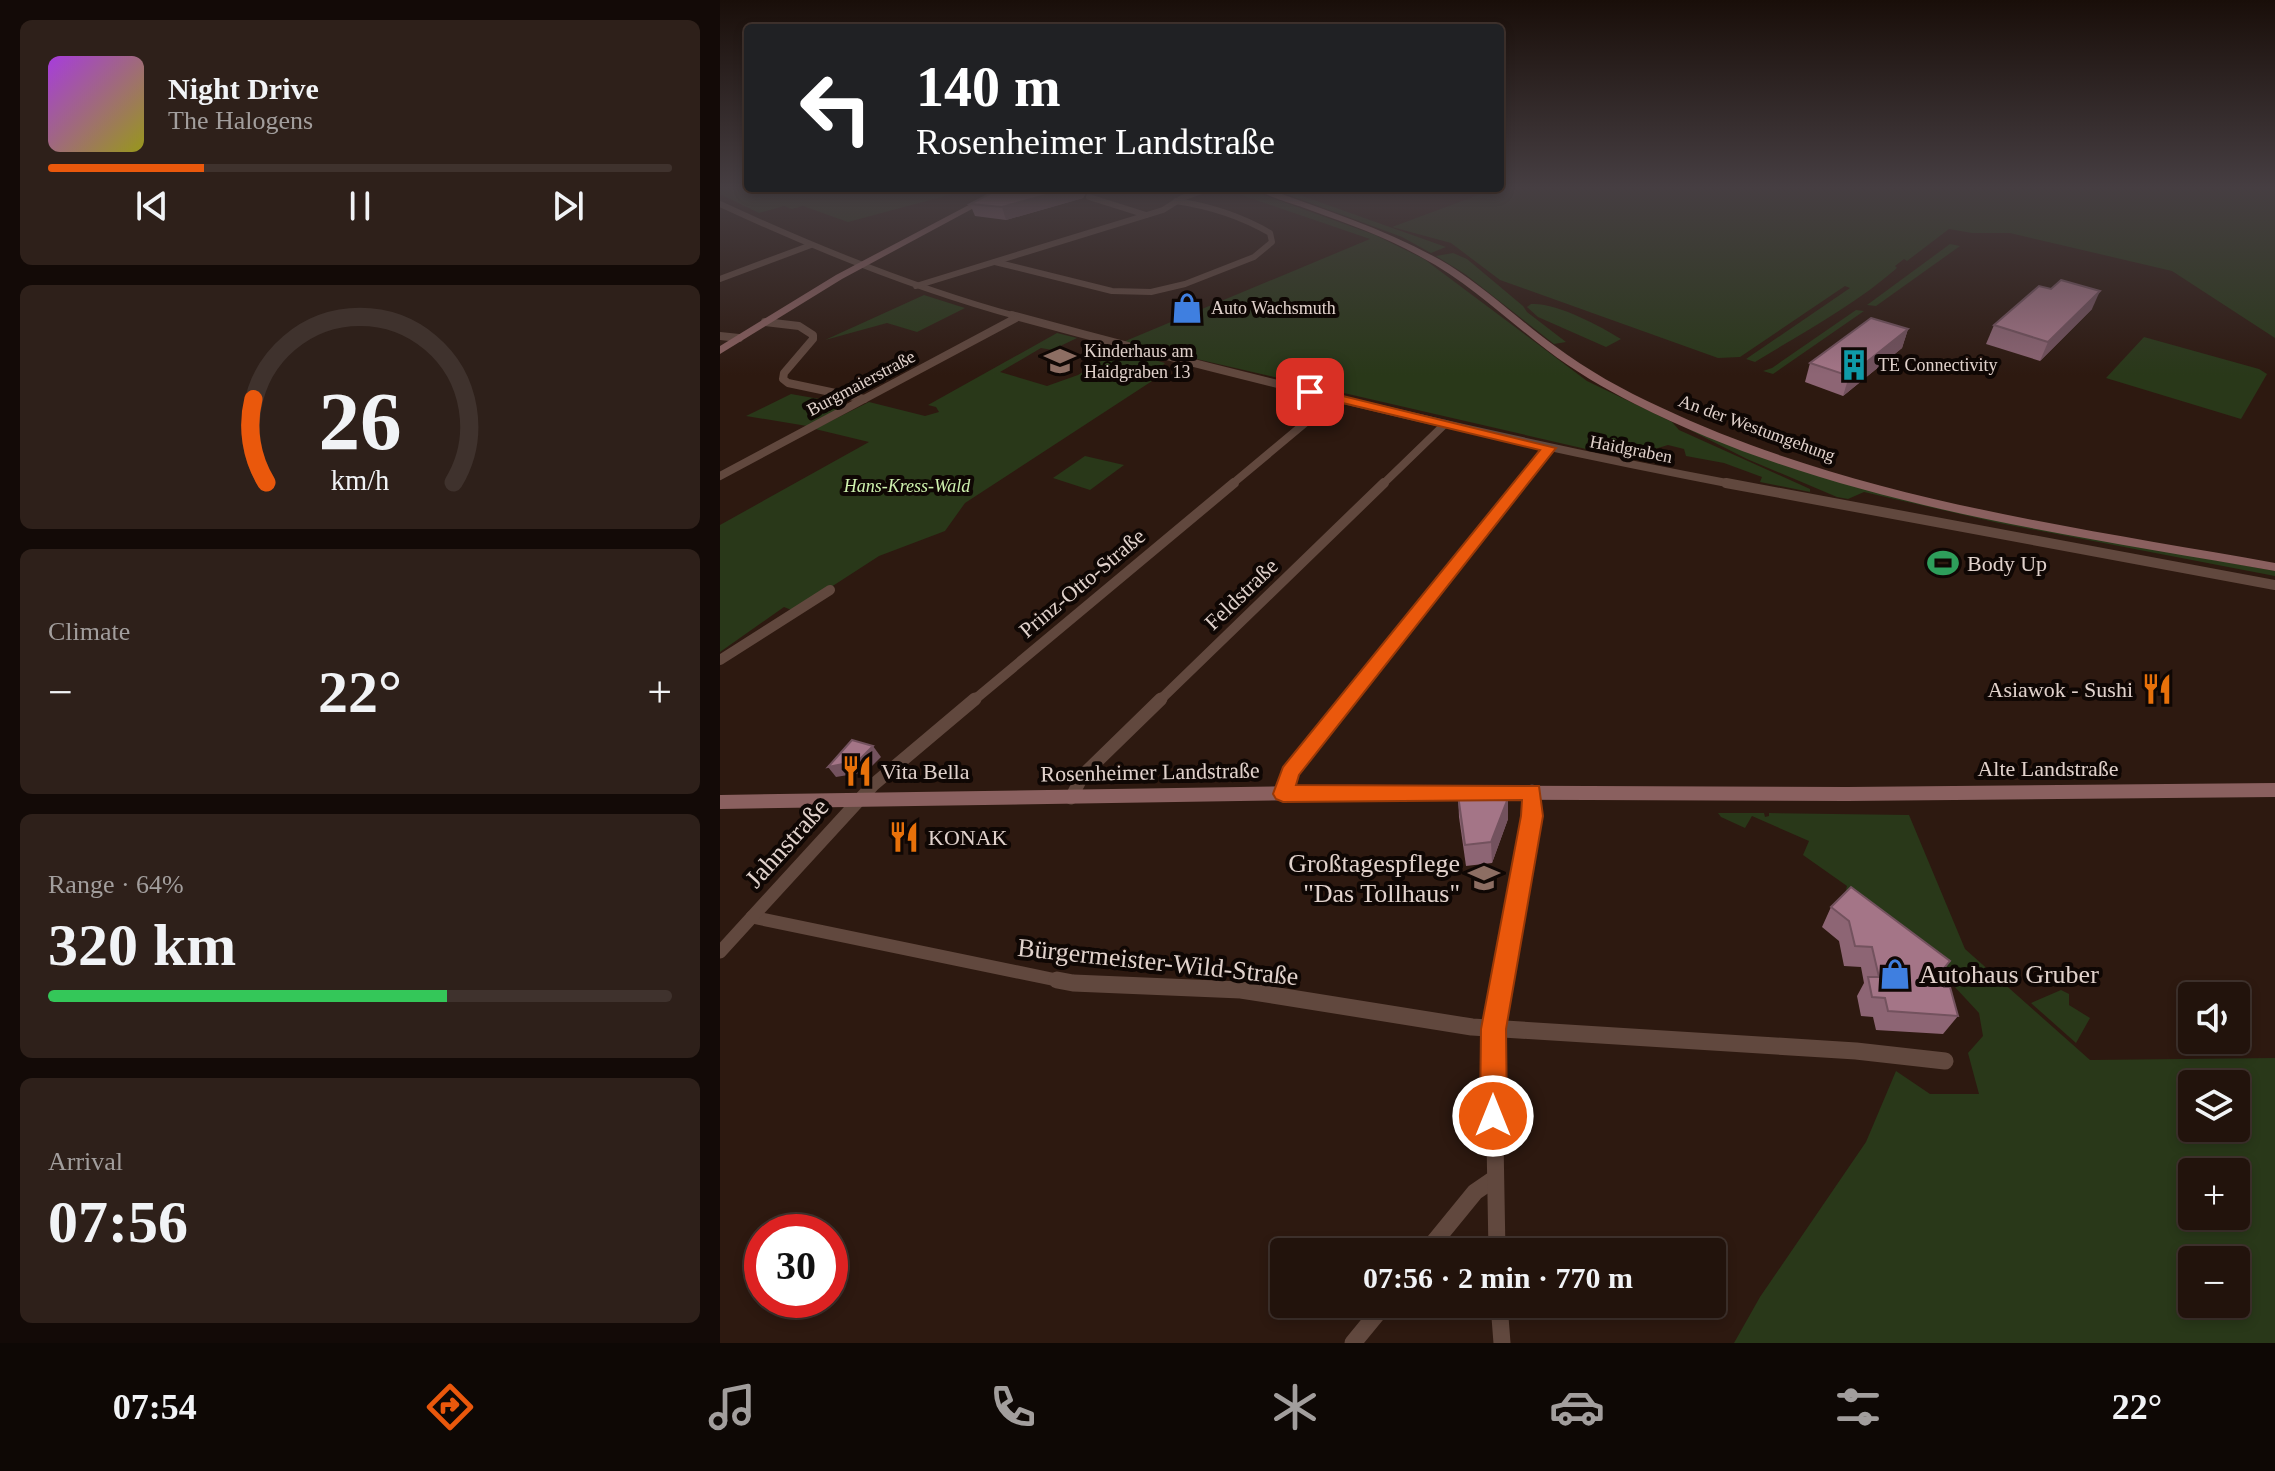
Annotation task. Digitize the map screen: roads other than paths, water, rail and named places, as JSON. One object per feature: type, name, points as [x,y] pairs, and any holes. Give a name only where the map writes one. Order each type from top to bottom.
[{"type":"main road","points":[[720,351],[891,250]]},
{"type":"main road","name":"An der Westumgehung","points":[[1416,250],[1459,275],[1556,352],[1597,378],[1656,410],[1757,451],[1871,486],[1967,509],[2275,567]]},
{"type":"main road","name":"Alte Landstraße","points":[[1821,794],[2275,790]]},
{"type":"main road","name":"Rosenheimer Landstraße","points":[[720,802],[1532,791],[1821,794]]},
{"type":"street","points":[[720,279],[798,250]]},
{"type":"street","name":"Haidgraben","points":[[823,250],[915,286],[1016,318],[1445,424],[1549,448],[2275,585]]},
{"type":"street","points":[[915,286],[1035,250]]},
{"type":"street","points":[[995,262],[1112,291],[1151,292],[1185,284],[1254,257],[1263,250]]},
{"type":"street","name":"Burgmaierstraße","points":[[720,476],[1016,318]]},
{"type":"street","points":[[765,322],[799,326],[813,335],[813,339],[784,373],[783,379],[788,383],[865,399]]},
{"type":"street","points":[[720,336],[739,338]]},
{"type":"street","name":"Prinz-Otto-Straße","points":[[857,802],[959,712],[1335,398]]},
{"type":"street","name":"Feldstraße","points":[[1071,798],[1083,775],[1445,424]]},
{"type":"street","points":[[1283,794],[1290,772],[1549,448]]},
{"type":"street","points":[[720,660],[830,590]]},
{"type":"street","points":[[1496,1238],[1493,1029],[1532,816],[1532,791]]},
{"type":"street","name":"Jahnstraße","points":[[720,952],[857,802]]},
{"type":"street","name":"Bürgermeister-Wild-Straße","points":[[752,917],[1062,982],[1241,990],[1493,1029],[1856,1051],[1945,1061]]},
{"type":"street","points":[[1437,1238],[1475,1192],[1494,1179]]},
{"type":"street","points":[[1353,1343],[1374,1318]]},
{"type":"street","points":[[1500,1318],[1502,1343]]},
{"type":"place","name":"Auto Wachsmuth","points":[[1187,308]]},
{"type":"place","name":"Kinderhaus am Haidgraben 13","points":[[1060,361]]},
{"type":"place","name":"TE Connectivity","points":[[1854,365]]},
{"type":"place","name":"Body Up","points":[[1943,563]]},
{"type":"place","name":"Asiawok - Sushi","points":[[2157,689]]},
{"type":"place","name":"Vita Bella","points":[[857,771]]},
{"type":"place","name":"KONAK","points":[[904,837]]},
{"type":"place","name":"Großtagespflege \"Das Tollhaus\"","points":[[1484,878]]},
{"type":"place","name":"Autohaus Gruber","points":[[1895,974]]},
{"type":"park label","name":"Hans-Kress-Wald","points":[[907,486]]}]
